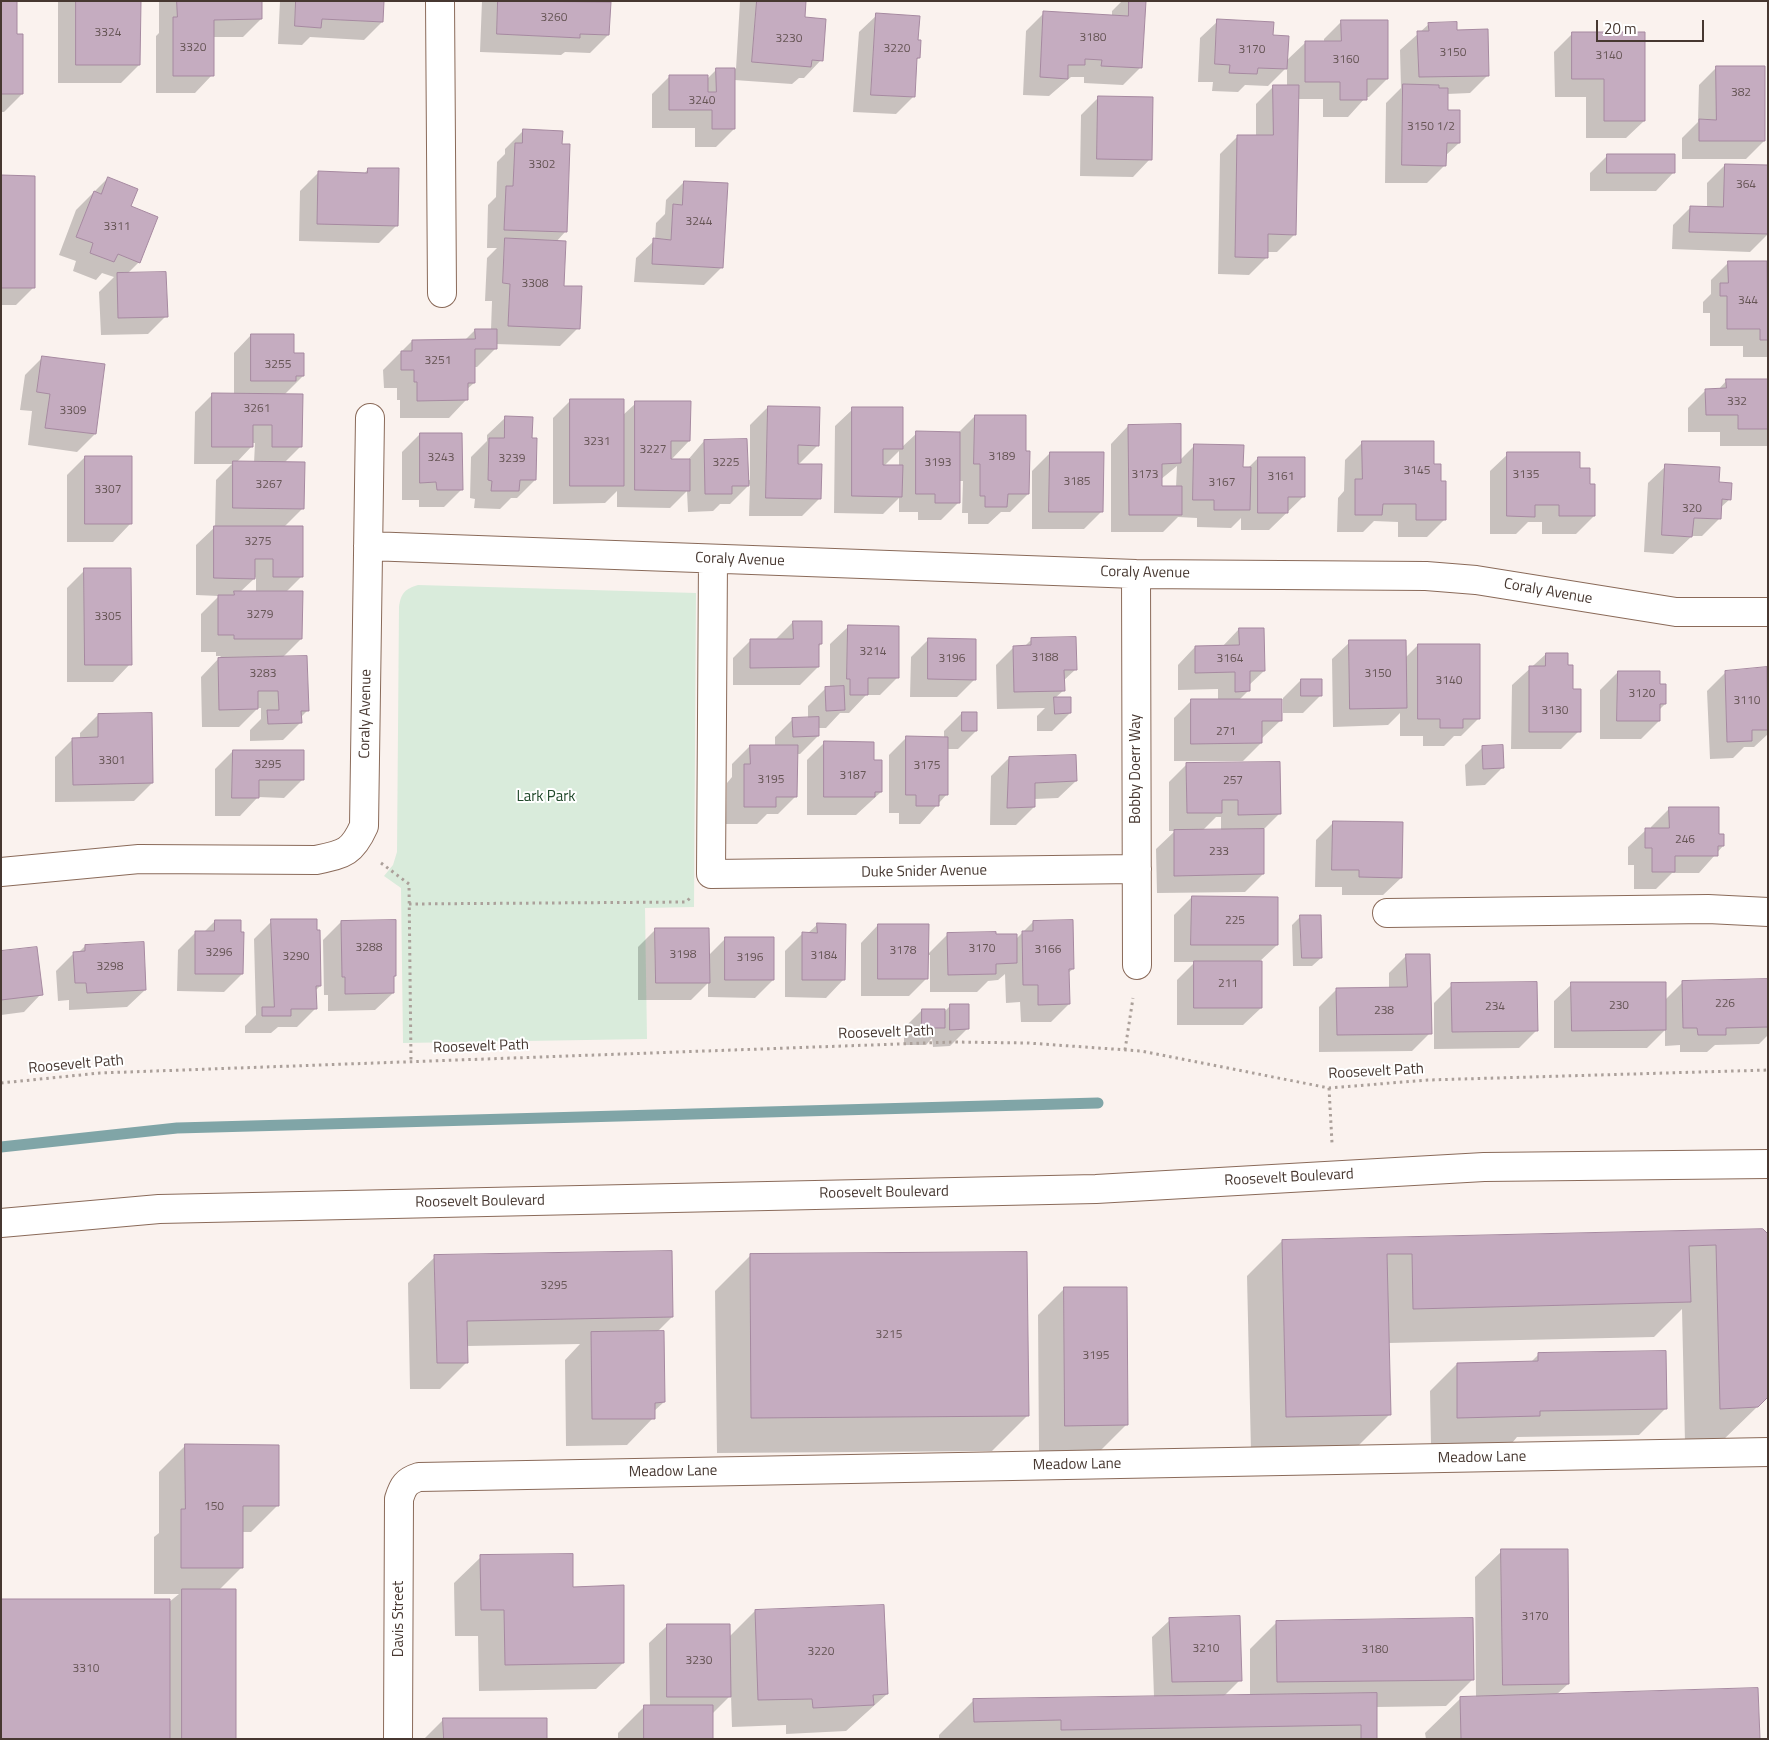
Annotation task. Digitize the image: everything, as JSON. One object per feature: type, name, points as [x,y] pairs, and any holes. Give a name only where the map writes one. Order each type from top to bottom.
[{"type":"street","points":[[440,1],[442,293]]},
{"type":"street","points":[[368,546],[370,418]]},
{"type":"street","name":"Coraly Avenue","points":[[356,844],[364,826],[368,546],[1136,574],[1426,576],[1476,580],[1676,612],[1768,612]]},
{"type":"street","points":[[711,874],[713,560]]},
{"type":"street","name":"Bobby Doerr Way","points":[[1136,574],[1137,965]]},
{"type":"street","points":[[1,872],[139,860],[316,860],[339,855],[356,844]]},
{"type":"street","name":"Duke Snider Avenue","points":[[711,874],[1137,869]]},
{"type":"street","points":[[1387,913],[1708,909],[1768,912]]},
{"type":"street","name":"Roosevelt Boulevard","points":[[1,1223],[159,1209],[1096,1189],[1484,1167],[1768,1164]]},
{"type":"street","name":"Meadow Lane","points":[[400,1498],[403,1486],[409,1480],[419,1477],[1768,1452]]},
{"type":"street","name":"Davis Street","points":[[398,1739],[400,1498]]},
{"type":"path","points":[[356,844],[409,884],[411,1061]]},
{"type":"path","points":[[409,904],[686,902],[711,874]]},
{"type":"path","points":[[1125,1050],[1137,965]]},
{"type":"path","name":"Roosevelt Path","points":[[1,1083],[100,1073],[953,1042],[1028,1043],[1141,1050],[1329,1088],[1428,1080],[1768,1070]]},
{"type":"path","points":[[1329,1088],[1334,1175]]},
{"type":"green space","name":"Lark Park","points":[[418,585],[696,593],[694,907],[645,908],[647,1039],[403,1043],[401,888],[384,876],[393,865],[397,852],[399,607],[404,592]]},
{"type":"building","points":[[1,1],[17,1],[17,34],[23,34],[23,94],[1,94]]},
{"type":"building","points":[[76,1],[141,1],[140,65],[76,65]]},
{"type":"building","points":[[177,1],[262,1],[262,19],[214,20],[214,76],[173,76],[173,17],[177,17]]},
{"type":"building","points":[[296,1],[384,1],[383,22],[322,19],[321,28],[295,26]]},
{"type":"building","points":[[498,1],[611,2],[609,35],[580,34],[580,38],[497,34]]},
{"type":"building","points":[[757,1],[806,1],[805,17],[826,19],[823,61],[812,60],[811,67],[752,62]]},
{"type":"building","points":[[1129,1],[1146,1],[1142,68],[1101,66],[1102,60],[1085,59],[1085,65],[1068,65],[1068,79],[1040,77],[1043,11],[1128,16]]},
{"type":"building","points":[[876,13],[920,16],[918,40],[921,40],[920,58],[917,58],[915,97],[871,95]]},
{"type":"building","points":[[1217,19],[1274,22],[1273,35],[1289,36],[1287,69],[1258,68],[1257,74],[1229,73],[1230,65],[1215,64]]},
{"type":"building","points":[[1341,20],[1388,20],[1388,79],[1367,79],[1367,100],[1340,100],[1340,82],[1305,82],[1305,41],[1341,41]]},
{"type":"building","points":[[1457,22],[1457,30],[1488,29],[1489,76],[1419,77],[1417,31],[1429,31],[1428,23]]},
{"type":"building","points":[[1572,32],[1645,32],[1645,121],[1604,121],[1604,79],[1572,79]]},
{"type":"building","points":[[1716,66],[1765,66],[1765,141],[1699,141],[1699,119],[1716,120]]},
{"type":"building","points":[[716,68],[735,68],[735,129],[712,129],[712,110],[669,110],[669,75],[708,75],[708,92],[716,92]]},
{"type":"building","points":[[1403,84],[1439,85],[1439,88],[1448,88],[1448,110],[1460,110],[1460,143],[1447,143],[1446,166],[1402,165]]},
{"type":"building","points":[[1273,85],[1299,85],[1296,235],[1268,234],[1268,258],[1235,257],[1237,135],[1273,135]]},
{"type":"building","points":[[1098,96],[1153,97],[1152,160],[1097,159]]},
{"type":"building","points":[[523,129],[563,131],[562,144],[570,144],[567,232],[504,230],[506,186],[513,186],[515,143],[522,143]]},
{"type":"building","points":[[1607,154],[1675,154],[1675,173],[1607,173]]},
{"type":"building","points":[[1725,164],[1768,165],[1768,234],[1689,232],[1690,206],[1723,207]]},
{"type":"building","points":[[368,168],[399,168],[398,226],[317,224],[318,171],[367,173]]},
{"type":"building","points":[[1,175],[35,176],[35,288],[1,288]]},
{"type":"building","points":[[108,177],[138,189],[131,206],[158,217],[140,263],[118,254],[114,262],[90,253],[93,243],[76,237],[94,191],[101,194]]},
{"type":"building","points":[[684,181],[728,183],[723,268],[652,264],[653,238],[671,240],[673,204],[682,205]]},
{"type":"building","points":[[505,238],[566,241],[564,286],[582,286],[580,329],[508,326],[510,284],[503,283]]},
{"type":"building","points":[[1728,261],[1767,261],[1768,340],[1760,340],[1760,329],[1727,329],[1727,296],[1720,296],[1720,283],[1728,283]]},
{"type":"building","points":[[166,272],[168,317],[118,318],[117,273]]},
{"type":"building","points":[[475,329],[497,329],[497,349],[475,349],[475,383],[468,383],[468,400],[417,401],[417,382],[414,382],[414,370],[401,370],[401,351],[412,351],[412,340],[475,339]]},
{"type":"building","points":[[251,334],[294,334],[294,353],[304,353],[304,376],[296,376],[296,381],[251,381]]},
{"type":"building","points":[[42,356],[105,364],[96,434],[45,428],[50,394],[37,392]]},
{"type":"building","points":[[1726,379],[1768,379],[1768,429],[1738,429],[1738,415],[1706,415],[1705,389],[1726,388]]},
{"type":"building","points":[[212,393],[303,394],[302,447],[272,447],[272,425],[253,425],[253,447],[212,447]]},
{"type":"building","points":[[570,399],[624,399],[624,486],[570,486]]},
{"type":"building","points":[[635,401],[691,401],[690,441],[671,441],[671,459],[690,459],[690,491],[635,490]]},
{"type":"building","points":[[768,406],[820,407],[819,446],[798,445],[798,464],[822,464],[821,499],[766,498]]},
{"type":"building","points":[[852,407],[903,407],[903,449],[883,449],[883,465],[903,465],[902,497],[852,496]]},
{"type":"building","points":[[975,415],[1026,415],[1026,451],[1030,451],[1029,494],[1008,494],[1007,507],[985,507],[985,496],[980,496],[980,464],[974,464]]},
{"type":"building","points":[[505,416],[533,417],[532,438],[537,438],[536,480],[520,480],[519,491],[491,491],[492,481],[488,480],[489,438],[504,438]]},
{"type":"building","points":[[1181,424],[1181,463],[1162,464],[1162,486],[1182,486],[1182,515],[1129,515],[1128,425]]},
{"type":"building","points":[[916,431],[960,432],[960,503],[935,503],[935,494],[916,494]]},
{"type":"building","points":[[420,433],[462,433],[463,490],[437,490],[436,482],[420,483]]},
{"type":"building","points":[[747,439],[749,486],[732,486],[732,494],[705,494],[704,440]]},
{"type":"building","points":[[1362,441],[1434,441],[1434,464],[1441,464],[1441,481],[1446,481],[1446,520],[1416,520],[1416,504],[1383,504],[1382,515],[1355,515],[1355,479],[1362,479]]},
{"type":"building","points":[[1194,444],[1244,445],[1243,467],[1251,467],[1250,510],[1214,510],[1214,500],[1193,500]]},
{"type":"building","points":[[1050,452],[1104,452],[1103,512],[1049,512]]},
{"type":"building","points":[[1507,452],[1580,452],[1580,468],[1590,468],[1590,484],[1595,484],[1595,516],[1559,516],[1559,505],[1535,505],[1535,517],[1507,516]]},
{"type":"building","points":[[85,456],[132,456],[132,524],[85,524]]},
{"type":"building","points":[[1258,457],[1305,457],[1305,497],[1288,497],[1288,513],[1258,513]]},
{"type":"building","points":[[233,461],[305,462],[304,509],[233,508]]},
{"type":"building","points":[[1665,464],[1720,467],[1719,482],[1732,483],[1731,500],[1722,499],[1721,519],[1694,518],[1692,537],[1662,535]]},
{"type":"building","points":[[214,526],[303,526],[303,577],[273,577],[273,559],[255,559],[255,579],[214,578]]},
{"type":"building","points":[[84,568],[131,568],[132,665],[85,665]]},
{"type":"building","points":[[234,591],[303,591],[302,639],[234,639],[234,635],[218,635],[218,595],[234,595]]},
{"type":"building","points":[[793,621],[822,621],[819,667],[750,668],[750,639],[793,639]]},
{"type":"building","points":[[848,625],[899,626],[899,678],[868,678],[868,695],[850,695],[850,679],[847,679]]},
{"type":"building","points":[[1239,628],[1264,628],[1265,671],[1250,671],[1250,691],[1235,692],[1235,672],[1195,673],[1195,646],[1239,645]]},
{"type":"building","points":[[1076,637],[1077,670],[1064,670],[1065,691],[1014,692],[1013,646],[1031,645],[1031,638]]},
{"type":"building","points":[[928,638],[976,639],[976,680],[928,679]]},
{"type":"building","points":[[1349,640],[1406,640],[1407,708],[1350,709]]},
{"type":"building","points":[[1418,644],[1480,644],[1480,719],[1463,719],[1463,728],[1440,728],[1440,719],[1418,719]]},
{"type":"building","points":[[1546,653],[1568,653],[1568,665],[1573,665],[1573,689],[1581,689],[1581,732],[1529,732],[1529,666],[1545,666]]},
{"type":"building","points":[[307,656],[309,711],[301,711],[302,723],[268,724],[267,710],[279,710],[278,691],[258,691],[258,709],[219,710],[218,658]]},
{"type":"building","points":[[1767,667],[1768,730],[1752,730],[1752,741],[1727,742],[1725,671]]},
{"type":"building","points":[[1618,671],[1660,671],[1660,684],[1666,684],[1666,704],[1660,704],[1660,721],[1617,721]]},
{"type":"building","points":[[1301,679],[1322,679],[1322,696],[1301,696]]},
{"type":"building","points":[[844,686],[845,710],[826,711],[825,687]]},
{"type":"building","points":[[1054,697],[1071,697],[1071,713],[1055,714]]},
{"type":"building","points":[[1191,699],[1282,699],[1282,721],[1262,721],[1262,743],[1191,744]]},
{"type":"building","points":[[962,712],[977,712],[977,731],[962,731]]},
{"type":"building","points":[[152,713],[153,783],[73,785],[72,738],[98,737],[98,714]]},
{"type":"building","points":[[819,717],[819,736],[793,737],[792,718]]},
{"type":"building","points":[[906,736],[948,737],[948,795],[939,795],[939,806],[916,806],[916,795],[906,795]]},
{"type":"building","points":[[824,741],[874,742],[874,760],[882,760],[882,792],[875,792],[875,797],[824,797]]},
{"type":"building","points":[[750,745],[798,745],[797,797],[776,797],[776,807],[744,807],[744,764],[750,764]]},
{"type":"building","points":[[1503,745],[1504,768],[1483,769],[1482,746]]},
{"type":"building","points":[[233,750],[304,750],[304,780],[259,780],[259,798],[232,798]]},
{"type":"building","points":[[1076,755],[1077,781],[1035,783],[1035,807],[1007,808],[1009,757]]},
{"type":"building","points":[[1280,762],[1281,814],[1238,815],[1238,800],[1222,800],[1222,813],[1187,813],[1186,763]]},
{"type":"building","points":[[1669,807],[1719,807],[1719,834],[1724,834],[1724,846],[1718,846],[1718,856],[1675,856],[1675,872],[1652,872],[1652,848],[1645,848],[1645,828],[1669,828]]},
{"type":"building","points":[[1333,821],[1403,822],[1402,878],[1359,877],[1359,870],[1332,870]]},
{"type":"building","points":[[1264,829],[1264,874],[1174,876],[1174,830]]},
{"type":"building","points":[[1192,896],[1278,897],[1278,945],[1191,945]]},
{"type":"building","points":[[1300,915],[1321,915],[1322,958],[1302,958]]},
{"type":"building","points":[[271,919],[317,919],[317,930],[320,930],[321,986],[316,986],[317,1009],[291,1009],[291,1016],[262,1016],[262,1007],[274,1007]]},
{"type":"building","points":[[215,920],[241,920],[241,932],[244,932],[243,974],[195,974],[195,931],[214,931]]},
{"type":"building","points":[[396,920],[396,976],[394,976],[394,993],[345,994],[345,977],[342,977],[341,921]]},
{"type":"building","points":[[1073,920],[1074,969],[1069,969],[1070,1004],[1038,1005],[1038,985],[1023,985],[1022,931],[1033,931],[1033,921]]},
{"type":"building","points":[[817,923],[846,924],[845,980],[802,980],[802,932],[817,933]]},
{"type":"building","points":[[878,924],[929,924],[928,979],[878,979]]},
{"type":"building","points":[[655,928],[709,928],[710,983],[656,983]]},
{"type":"building","points":[[996,932],[996,934],[1017,934],[1017,963],[996,964],[996,974],[948,975],[947,933]]},
{"type":"building","points":[[725,937],[774,937],[774,980],[725,980]]},
{"type":"building","points":[[144,942],[146,990],[87,993],[86,983],[75,983],[73,952],[85,951],[85,945]]},
{"type":"building","points":[[37,947],[43,995],[1,1000],[1,951]]},
{"type":"building","points":[[1406,954],[1430,954],[1432,1034],[1337,1035],[1336,988],[1407,987]]},
{"type":"building","points":[[1194,961],[1262,961],[1262,1008],[1194,1008]]},
{"type":"building","points":[[1768,979],[1768,1027],[1726,1028],[1726,1035],[1698,1035],[1697,1028],[1683,1028],[1682,981]]},
{"type":"building","points":[[1537,982],[1538,1031],[1452,1032],[1451,983]]},
{"type":"building","points":[[1571,982],[1666,982],[1666,1030],[1572,1031]]},
{"type":"building","points":[[950,1004],[969,1004],[969,1029],[950,1030]]},
{"type":"building","points":[[922,1009],[945,1009],[945,1028],[922,1028]]},
{"type":"building","points":[[1763,1229],[1768,1234],[1768,1397],[1758,1407],[1720,1409],[1716,1245],[1689,1246],[1691,1302],[1413,1309],[1412,1254],[1387,1254],[1391,1415],[1286,1417],[1282,1240]]},
{"type":"building","points":[[672,1251],[673,1317],[467,1321],[468,1363],[437,1363],[434,1255]]},
{"type":"building","points":[[1027,1252],[1029,1416],[751,1418],[750,1254]]},
{"type":"building","points":[[1064,1287],[1127,1287],[1128,1425],[1065,1426]]},
{"type":"building","points":[[664,1331],[665,1402],[655,1403],[655,1419],[592,1419],[591,1332]]},
{"type":"building","points":[[1666,1351],[1667,1409],[1540,1411],[1540,1416],[1457,1418],[1457,1363],[1538,1361],[1538,1353]]},
{"type":"building","points":[[185,1444],[279,1445],[279,1506],[243,1506],[243,1568],[181,1568],[181,1509],[185,1509]]},
{"type":"building","points":[[1501,1549],[1568,1549],[1569,1684],[1503,1685]]},
{"type":"building","points":[[573,1554],[573,1587],[624,1585],[624,1663],[505,1665],[504,1610],[481,1610],[480,1555]]},
{"type":"building","points":[[182,1589],[236,1589],[236,1739],[182,1739]]},
{"type":"building","points":[[1,1599],[170,1599],[170,1739],[1,1739]]},
{"type":"building","points":[[884,1605],[888,1694],[873,1695],[874,1705],[813,1708],[812,1699],[758,1700],[755,1610]]},
{"type":"building","points":[[1240,1616],[1242,1681],[1172,1682],[1169,1618]]},
{"type":"building","points":[[1473,1618],[1474,1680],[1277,1682],[1276,1621]]},
{"type":"building","points":[[667,1624],[730,1624],[731,1697],[667,1697]]},
{"type":"building","points":[[1758,1688],[1760,1739],[1461,1739],[1460,1697]]},
{"type":"building","points":[[1377,1693],[1377,1739],[1361,1739],[1361,1725],[1061,1730],[1061,1720],[974,1722],[973,1699]]},
{"type":"building","points":[[644,1705],[713,1705],[713,1739],[644,1739]]},
{"type":"building","points":[[443,1718],[547,1718],[547,1739],[444,1739]]},
{"type":"waterway","points":[[1,1147],[177,1128],[1098,1103]]}]
